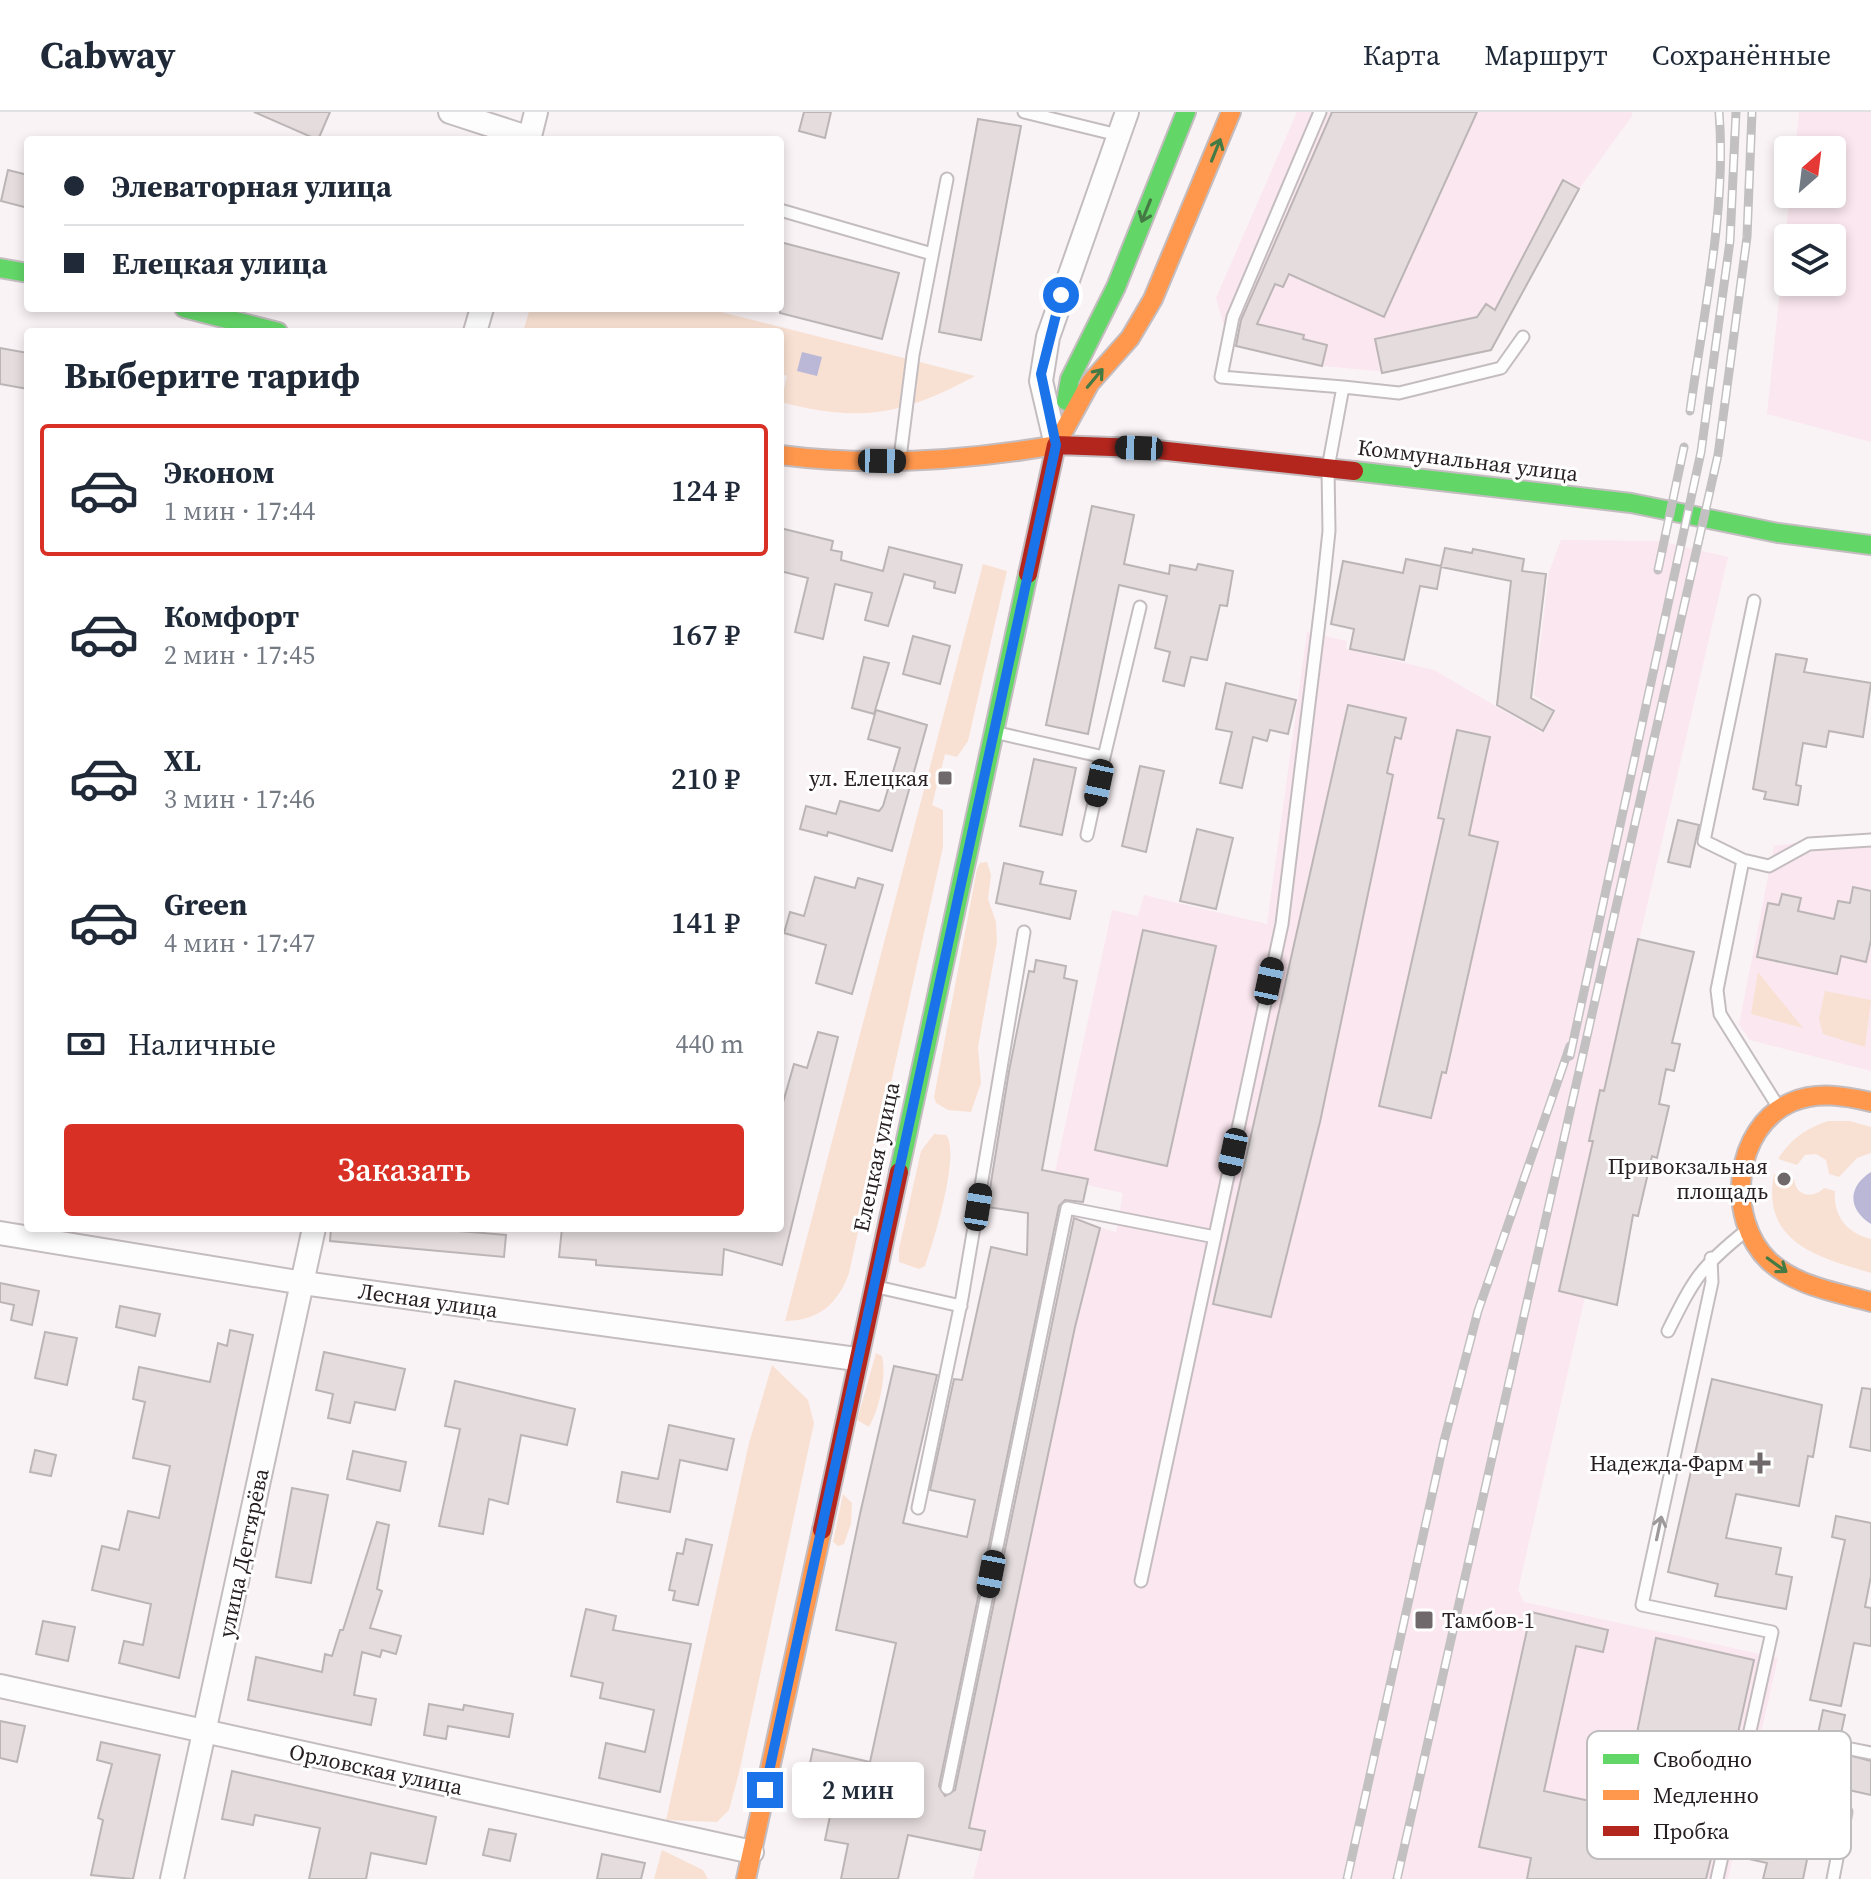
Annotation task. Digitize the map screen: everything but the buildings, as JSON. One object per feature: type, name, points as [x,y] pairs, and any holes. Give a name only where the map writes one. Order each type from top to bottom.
[{"type":"main road","name":"Елецкая улица","points":[[746,1879],[1070,379],[1116,287],[1186,112]]},
{"type":"main road","points":[[1056,445],[1090,383],[1130,338],[1153,299],[1231,112]]},
{"type":"main road","points":[[0,268],[24,272]]},
{"type":"main road","points":[[200,312],[262,328]]},
{"type":"main road","name":"Коммунальная улица","points":[[784,456],[812,460],[900,462],[962,459],[1056,445],[1139,448],[1631,503],[1778,533],[1871,545]]},
{"type":"main road","points":[[1871,1102],[1834,1094],[1791,1102],[1762,1126],[1746,1159],[1739,1196],[1749,1229],[1767,1260],[1802,1282],[1871,1302]]},
{"type":"street","points":[[450,112],[523,136]]},
{"type":"street","points":[[532,136],[536,112]]},
{"type":"street","points":[[1056,445],[1041,381],[1046,347],[1067,274],[1127,112]]},
{"type":"street","name":"улица Дегтярёва","points":[[172,1879],[313,1232]]},
{"type":"street","name":"Лесная улица","points":[[0,1233],[303,1283],[856,1359]]},
{"type":"street","name":"Орловская улица","points":[[0,1686],[752,1852]]},
{"type":"lane","points":[[1024,112],[1118,135]]},
{"type":"lane","points":[[1320,112],[1233,317],[1221,377],[1399,393],[1501,368],[1523,337]]},
{"type":"lane","points":[[900,462],[913,355],[947,179]]},
{"type":"lane","points":[[784,211],[932,254]]},
{"type":"lane","points":[[1141,1581],[1282,924],[1329,531],[1328,468],[1343,387]]},
{"type":"lane","points":[[1754,601],[1704,841],[1743,860],[1769,866],[1809,844],[1871,840]]},
{"type":"lane","points":[[1087,835],[1140,607]]},
{"type":"lane","points":[[994,732],[1104,757]]},
{"type":"lane","points":[[1743,860],[1717,990],[1720,1014],[1781,1110]]},
{"type":"lane","points":[[918,1508],[961,1306],[1024,932]]},
{"type":"lane","points":[[947,1788],[1067,1208],[1215,1237]]},
{"type":"lane","points":[[1668,1331],[1695,1276],[1711,1258],[1749,1229]]},
{"type":"lane","points":[[1711,1258],[1712,1282],[1642,1605],[1772,1632],[1750,1731]]},
{"type":"lane","points":[[872,1286],[961,1306]]},
{"type":"lane","points":[[1851,1749],[1871,1753]]},
{"type":"lane","points":[[1717,1879],[1721,1859]]},
{"type":"lane","points":[[1833,1879],[1837,1859]]},
{"type":"shaded area","points":[[1297,112],[1632,112],[1632,116],[1579,189],[1491,350],[1388,372],[1322,366],[1229,344],[1216,298]]},
{"type":"shaded area","points":[[1799,112],[1871,112],[1871,442],[1767,414],[1779,296],[1846,296],[1846,224],[1787,224],[1789,208],[1846,208],[1846,136],[1796,136]]},
{"type":"shaded area","points":[[529,312],[721,312],[975,376],[903,407],[881,412],[835,412],[784,403],[787,376],[784,375],[784,328],[524,328]]},
{"type":"shaded area","points":[[802,352],[822,357],[817,376],[797,371]]},
{"type":"shaded area","points":[[1561,540],[1660,541],[1728,557],[1604,1091],[1600,1091],[1589,1140],[1593,1141],[1559,1291],[1585,1297],[1518,1590],[1524,1602],[1778,1658],[1761,1731],[1587,1731],[1587,1859],[1733,1859],[1728,1879],[973,1879],[985,1832],[969,1828],[1075,1327],[1100,1228],[1116,1232],[1123,1193],[1087,1185],[1087,1179],[1055,1172],[1112,910],[1138,916],[1144,895],[1267,924],[1307,632],[1347,641],[1346,649],[1434,670],[1542,733],[1556,711],[1534,695],[1549,572]]},
{"type":"shaded area","points":[[983,564],[1007,571],[968,741],[957,757],[945,754],[932,805],[943,810],[943,847],[849,1273],[839,1294],[825,1309],[807,1318],[785,1321]]},
{"type":"shaded area","points":[[1856,834],[1871,837],[1871,1071],[1750,1040],[1739,1025],[1774,846]]},
{"type":"shaded area","points":[[987,862],[991,875],[988,899],[996,922],[997,942],[978,1047],[981,1083],[971,1112],[948,1110],[936,1103],[934,1097],[977,869],[980,863]]},
{"type":"shaded area","points":[[1758,972],[1803,1028],[1751,1014]]},
{"type":"shaded area","points":[[1825,991],[1871,1000],[1865,1047],[1823,1034],[1819,1019]]},
{"type":"shaded area","points":[[1828,1121],[1850,1121],[1871,1127],[1871,1153],[1857,1158],[1839,1177],[1829,1174],[1826,1160],[1816,1154],[1805,1155],[1797,1165],[1778,1159],[1799,1136]]},
{"type":"shaded area","points":[[934,1134],[946,1135],[950,1145],[948,1178],[934,1238],[925,1266],[919,1269],[899,1262],[899,1249],[921,1151]]},
{"type":"shaded area","points":[[1871,1172],[1871,1224],[1858,1212],[1853,1198],[1858,1184]]},
{"type":"shaded area","points":[[1774,1174],[1794,1179],[1801,1193],[1815,1194],[1824,1188],[1835,1191],[1836,1208],[1843,1222],[1871,1239],[1871,1273],[1814,1253],[1785,1231],[1776,1216],[1772,1197]]},
{"type":"shaded area","points":[[876,1353],[882,1356],[883,1383],[869,1427],[857,1420]]},
{"type":"shaded area","points":[[772,1365],[808,1400],[814,1423],[739,1773],[729,1810],[717,1822],[666,1820],[749,1443]]},
{"type":"shaded area","points":[[843,1494],[852,1503],[851,1524],[844,1544],[838,1546],[833,1542]]},
{"type":"shaded area","points":[[662,1850],[703,1870],[708,1879],[654,1879]]},
{"type":"railway","points":[[1690,411],[1717,223],[1721,148],[1719,112]]},
{"type":"railway","points":[[1570,1056],[1701,452],[1730,241],[1736,112]]},
{"type":"railway","points":[[1397,1879],[1718,455],[1747,237],[1752,112]]},
{"type":"railway","points":[[1658,570],[1684,447]]},
{"type":"railway","points":[[1347,1879],[1444,1441],[1478,1311],[1570,1046]]},
{"type":"traffic: fast","points":[[1066,401],[1070,379],[1116,287],[1186,112]]},
{"type":"traffic: fast","points":[[0,268],[24,272]]},
{"type":"traffic: fast","points":[[200,312],[262,328]]},
{"type":"traffic: fast","points":[[1354,471],[1631,503],[1778,533],[1871,545]]},
{"type":"traffic: fast","points":[[899,1172],[1028,574]]},
{"type":"traffic: slow","points":[[1056,445],[1090,383],[1130,338],[1153,299],[1231,112]]},
{"type":"traffic: slow","points":[[784,455],[849,461],[918,460],[987,455],[1056,445]]},
{"type":"traffic: slow","points":[[1871,1102],[1842,1096],[1811,1097],[1792,1102],[1772,1114],[1757,1131],[1747,1152],[1741,1199],[1755,1243],[1780,1270],[1817,1287],[1871,1302]]},
{"type":"traffic: slow","points":[[746,1879],[822,1530]]},
{"type":"traffic: jam","points":[[1028,574],[1056,445],[1139,448],[1354,471]]},
{"type":"traffic: jam","points":[[822,1530],[899,1172]]},
{"type":"place","name":"ул. Елецкая","points":[[945,778]]},
{"type":"place","name":"Привокзальная площадь","points":[[1784,1179]]},
{"type":"place","name":"Надежда-Фарм","points":[[1760,1463]]},
{"type":"place","name":"Тамбов-1","points":[[1424,1620]]},
{"type":"route","points":[[765,1790],[1056,445],[1041,374],[1061,295]]}]
